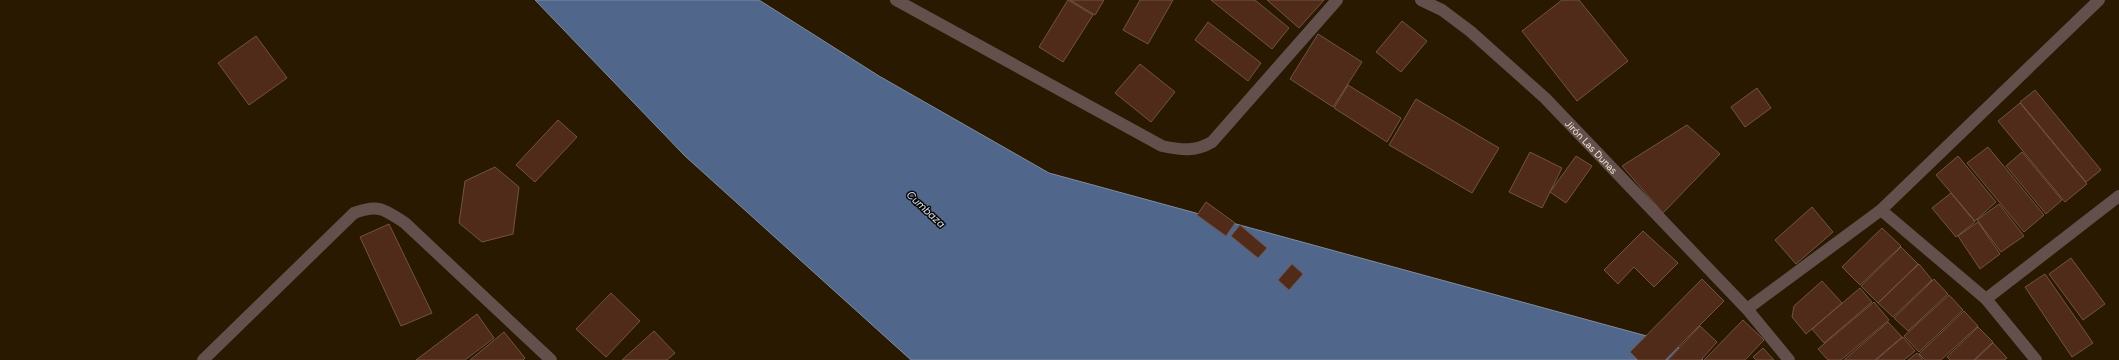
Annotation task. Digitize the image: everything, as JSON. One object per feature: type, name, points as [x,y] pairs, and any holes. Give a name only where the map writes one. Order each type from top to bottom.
[{"type":"street","points":[[896,0],[1162,146],[1179,149],[1200,149],[1212,142],[1337,0]]},
{"type":"street","name":"Jirón Las Dunas","points":[[1420,0],[1442,10],[1470,31],[1544,98],[1747,309],[1789,360]]},
{"type":"street","points":[[1747,309],[1881,210],[2099,0]]},
{"type":"street","points":[[1986,299],[2119,196]]},
{"type":"street","points":[[203,360],[354,213],[371,207],[387,211],[405,223],[551,360]]},
{"type":"street","points":[[1881,210],[1986,299],[2036,360]]},
{"type":"water","name":"Cumbaza","points":[[535,0],[759,0],[879,76],[1049,173],[1665,341],[1703,360],[911,360],[685,156]]},
{"type":"building","points":[[1068,0],[1093,15],[1063,62],[1039,47]]},
{"type":"building","points":[[1070,0],[1104,0],[1095,15]]},
{"type":"building","points":[[1140,0],[1173,0],[1148,44],[1123,30]]},
{"type":"building","points":[[1211,0],[1255,0],[1289,28],[1272,49]]},
{"type":"building","points":[[1267,0],[1324,0],[1299,28]]},
{"type":"building","points":[[1562,0],[1579,0],[1628,61],[1577,101],[1522,31]]},
{"type":"building","points":[[1402,21],[1427,41],[1401,72],[1376,52]]},
{"type":"building","points":[[1208,22],[1261,63],[1248,81],[1195,40]]},
{"type":"building","points":[[1318,34],[1362,62],[1333,107],[1290,79]]},
{"type":"building","points":[[256,36],[287,78],[249,105],[218,63]]},
{"type":"building","points":[[1140,64],[1175,92],[1151,122],[1115,93]]},
{"type":"building","points":[[1348,85],[1401,118],[1387,142],[1334,108]]},
{"type":"building","points":[[1757,88],[1771,108],[1745,127],[1731,107]]},
{"type":"building","points":[[2035,90],[2101,170],[2086,182],[2020,102]]},
{"type":"building","points":[[1416,99],[1499,148],[1472,193],[1389,145]]},
{"type":"building","points":[[2020,103],[2087,184],[2065,202],[1998,121]]},
{"type":"building","points":[[558,120],[577,137],[535,182],[516,165]]},
{"type":"building","points":[[1687,125],[1720,154],[1663,213],[1622,166]]},
{"type":"building","points":[[1988,147],[2044,215],[2024,232],[1967,163]]},
{"type":"building","points":[[1530,152],[1562,168],[1542,208],[1509,192]]},
{"type":"building","points":[[2022,152],[2062,200],[2046,214],[2006,166]]},
{"type":"building","points":[[1576,156],[1592,166],[1566,203],[1550,192]]},
{"type":"building","points":[[1958,156],[1996,202],[1975,221],[1936,175]]},
{"type":"building","points":[[495,167],[519,187],[513,234],[482,242],[459,223],[465,181]]},
{"type":"building","points":[[1951,193],[1975,222],[1956,237],[1932,208]]},
{"type":"building","points":[[1206,202],[1235,223],[1226,236],[1197,215]]},
{"type":"building","points":[[1999,204],[2024,236],[2001,252],[1977,220]]},
{"type":"building","points":[[1812,207],[1833,232],[1796,264],[1775,240]]},
{"type":"building","points":[[1978,222],[2000,254],[1980,269],[1958,236]]},
{"type":"building","points":[[389,224],[432,313],[401,326],[360,237]]},
{"type":"building","points":[[1240,225],[1267,248],[1258,258],[1231,236]]},
{"type":"building","points":[[1882,228],[1901,246],[1860,285],[1842,267]]},
{"type":"building","points":[[1643,231],[1678,263],[1654,287],[1634,267],[1618,284],[1604,270]]},
{"type":"building","points":[[1901,247],[1918,264],[1878,303],[1861,286]]},
{"type":"building","points":[[2071,258],[2105,304],[2083,320],[2049,274]]},
{"type":"building","points":[[1292,264],[1303,274],[1289,290],[1278,280]]},
{"type":"building","points":[[1919,264],[1932,280],[1893,317],[1878,303]]},
{"type":"building","points":[[2045,274],[2093,343],[2072,357],[2025,287]]},
{"type":"building","points":[[1702,279],[1724,301],[1665,360],[1638,360],[1630,352]]},
{"type":"building","points":[[1934,279],[1948,294],[1908,331],[1894,318]]},
{"type":"building","points":[[1822,281],[1842,303],[1806,334],[1792,317],[1794,306]]},
{"type":"building","points":[[1860,288],[1872,302],[1824,343],[1812,329]]},
{"type":"building","points":[[611,293],[640,321],[606,357],[576,329]]},
{"type":"building","points":[[1949,295],[1963,310],[1919,352],[1904,336]]},
{"type":"building","points":[[1874,302],[1889,320],[1841,360],[1828,360],[1818,349]]},
{"type":"building","points":[[1964,311],[1978,326],[1941,360],[1925,360],[1919,354]]},
{"type":"building","points":[[477,314],[494,338],[465,360],[416,360]]},
{"type":"building","points":[[1743,320],[1764,340],[1745,360],[1704,360]]},
{"type":"building","points":[[1888,322],[1902,337],[1875,360],[1844,360]]},
{"type":"building","points":[[1700,326],[1717,342],[1701,360],[1668,360]]},
{"type":"building","points":[[1978,327],[1993,342],[1974,360],[1950,360],[1947,357]]},
{"type":"building","points":[[654,331],[675,353],[667,360],[622,360]]},
{"type":"building","points":[[504,332],[525,358],[523,360],[470,360]]},
{"type":"building","points":[[1903,337],[1915,351],[1904,360],[1876,360]]},
{"type":"building","points":[[1993,343],[2007,358],[2004,360],[1975,360]]},
{"type":"building","points":[[1763,348],[1774,360],[1756,360],[1753,357]]},
{"type":"building","points":[[1917,353],[1923,360],[1908,360]]}]
